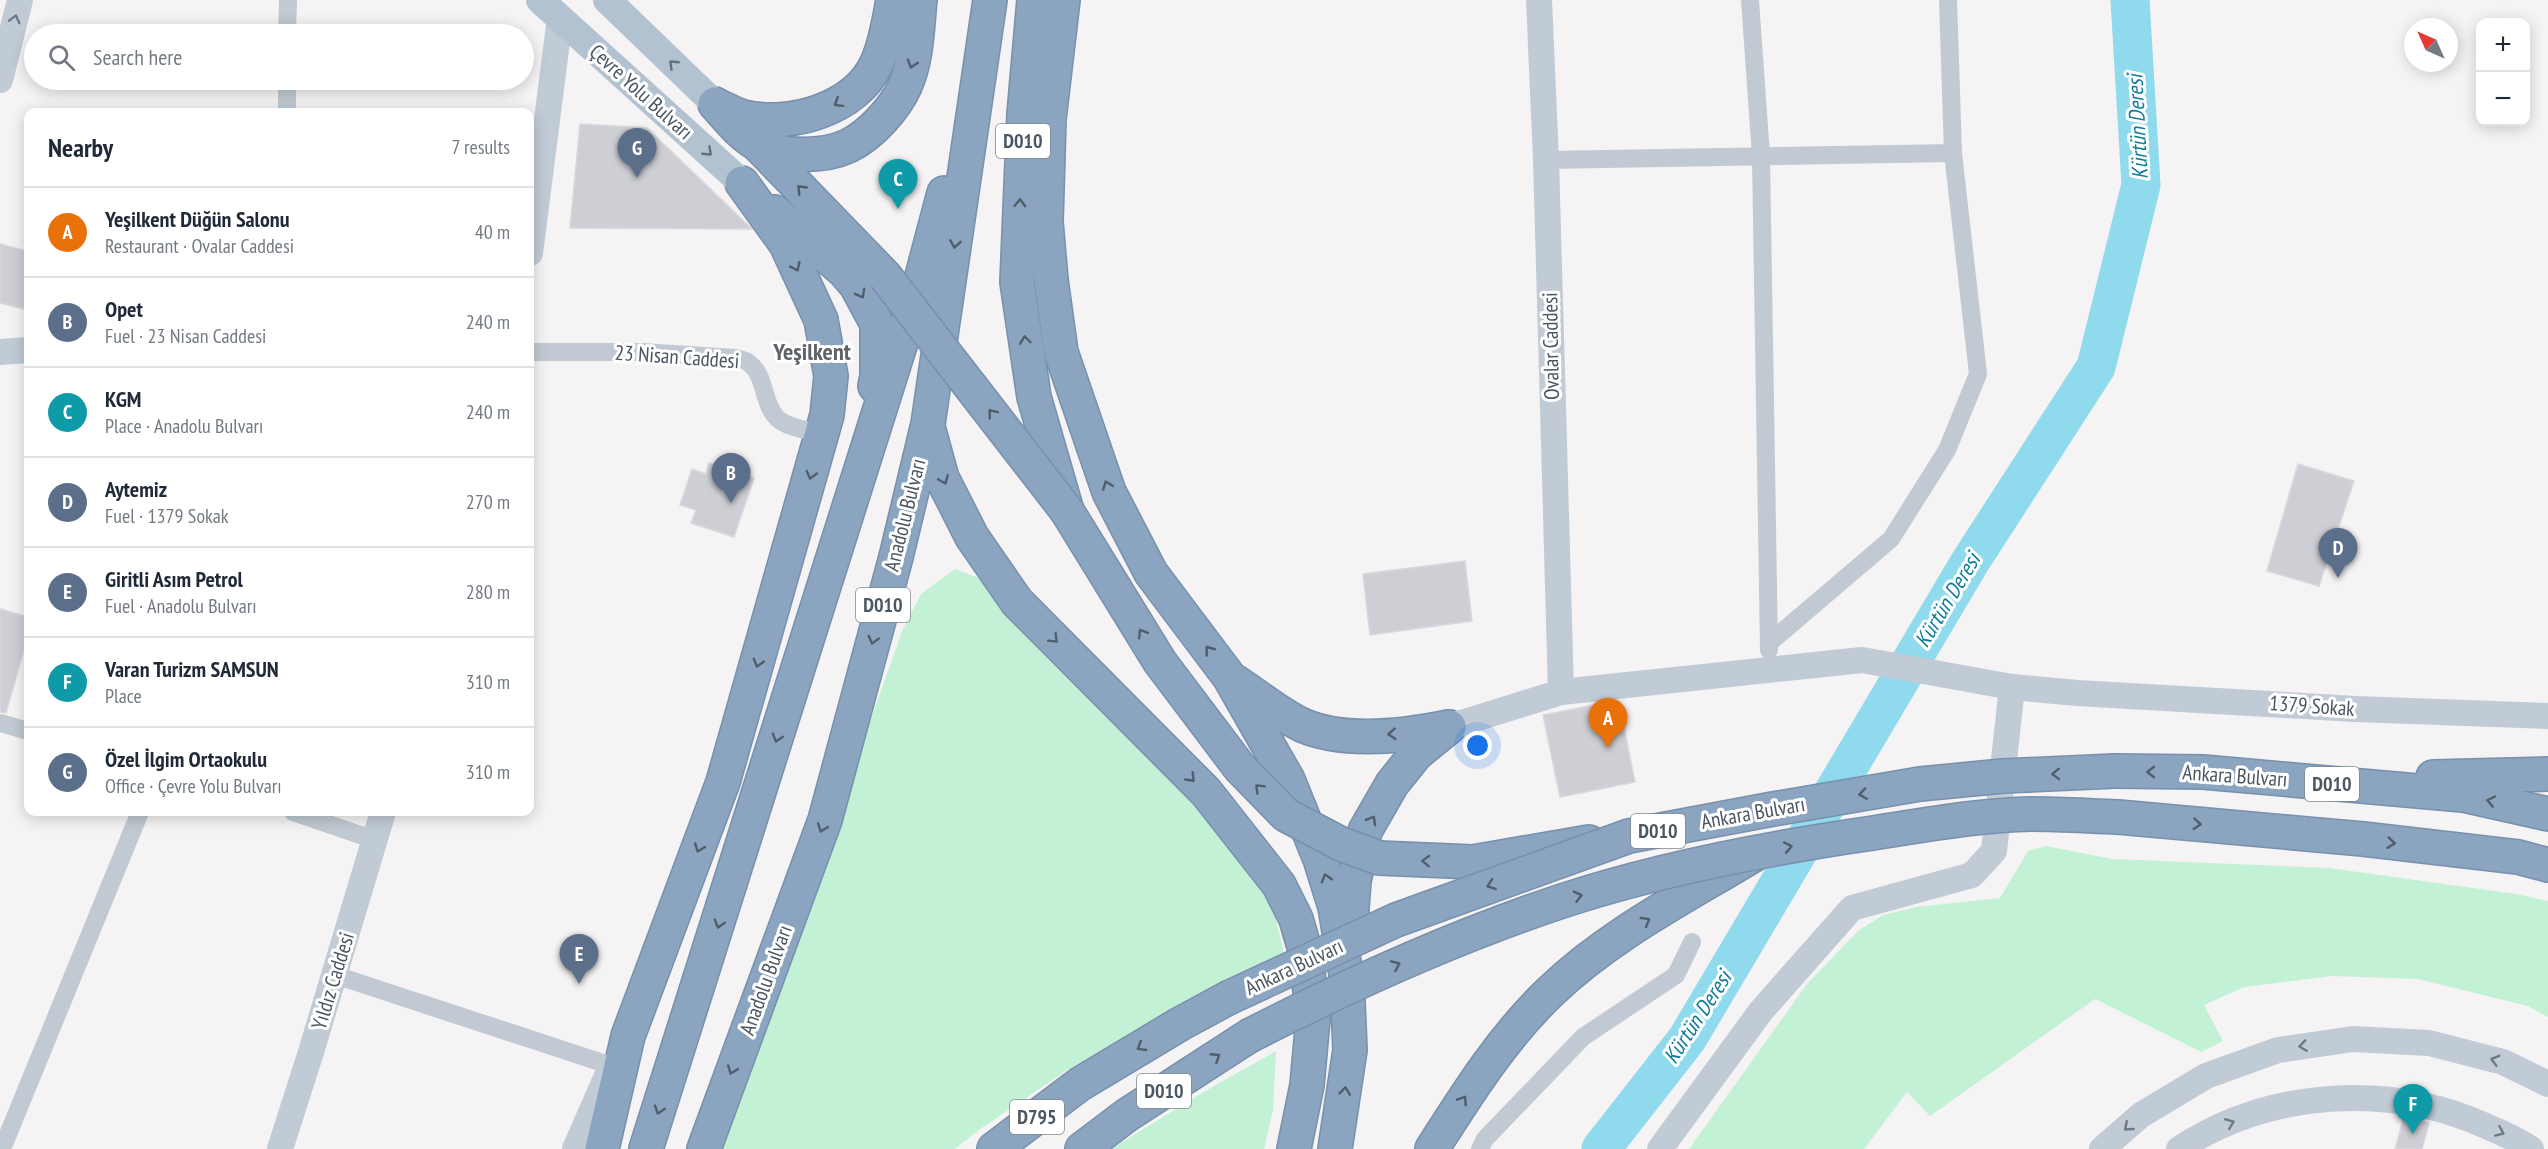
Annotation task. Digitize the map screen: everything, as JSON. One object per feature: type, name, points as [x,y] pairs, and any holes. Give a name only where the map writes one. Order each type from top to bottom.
[{"type":"highway","points":[[715,104],[743,117],[762,119],[801,117],[834,107],[858,89],[876,64],[887,31],[893,0]]},
{"type":"highway","points":[[759,146],[788,156],[820,153],[848,146],[869,131],[895,104],[905,85],[914,57],[920,0]]},
{"type":"highway","name":"Anadolu Bulvarı","points":[[704,1149],[825,820],[896,558],[927,424],[990,0]]},
{"type":"highway","name":"D010","points":[[1034,0],[1024,114],[1017,282],[1034,397],[1067,511]]},
{"type":"highway","points":[[1063,0],[1049,119],[1046,222],[1061,352],[1109,492],[1150,573],[1230,678],[1288,780],[1320,859],[1335,907],[1347,980]]},
{"type":"highway","points":[[646,1149],[922,276],[985,41]]},
{"type":"highway","points":[[715,104],[885,276],[1067,511],[1160,662],[1240,768],[1286,815],[1341,844],[1379,858],[1416,861],[1473,862],[1561,846],[1629,837]]},
{"type":"highway","points":[[742,183],[844,271],[856,285],[877,324],[877,376],[831,561]]},
{"type":"highway","points":[[602,1149],[616,1068],[723,782],[827,415],[831,376],[820,320],[786,244],[742,183]]},
{"type":"highway","points":[[927,424],[947,488],[972,537],[1017,602],[1206,792],[1279,885],[1296,919],[1306,954],[1314,1019],[1307,1085],[1294,1149]]},
{"type":"highway","points":[[1230,678],[1302,725],[1346,737],[1426,732],[1449,727]]},
{"type":"highway","points":[[1335,1149],[1350,1050],[1347,980],[1354,881],[1365,831],[1392,784],[1416,754],[1449,727]]},
{"type":"highway","name":"Ankara Bulvarı","points":[[994,1149],[1080,1084],[1228,998],[1396,920],[1629,837],[1920,784],[2003,776],[2115,771],[2203,772],[2463,795],[2548,814]]},
{"type":"highway","points":[[2350,785],[2456,775],[2548,774]]},
{"type":"highway","name":"Ankara Bulvarı","points":[[1082,1149],[1127,1115],[1248,1036],[1318,1000],[1437,947],[1563,901],[1679,869],[1827,839],[2030,814],[2118,817],[2363,839],[2518,857],[2548,865]]},
{"type":"highway","points":[[1432,1149],[1485,1066],[1550,992],[1612,941],[1756,853]]},
{"type":"main road","name":"Çevre Yolu Bulvarı","points":[[607,0],[715,104]]},
{"type":"main road","name":"Çevre Yolu Bulvarı","points":[[550,9],[742,183]]},
{"type":"street","points":[[0,80],[20,0]]},
{"type":"street","points":[[287,24],[288,0]]},
{"type":"street","name":"Ovalar Caddesi","points":[[1539,0],[1546,160],[1561,692]]},
{"type":"street","points":[[1750,0],[1761,156],[1770,670]]},
{"type":"street","points":[[1769,643],[1892,539],[1947,450],[1978,374],[1953,153],[1948,0]]},
{"type":"street","points":[[534,204],[550,9]]},
{"type":"street","points":[[287,90],[287,108]]},
{"type":"street","points":[[1546,160],[1953,153]]},
{"type":"street","points":[[0,352],[24,350]]},
{"type":"street","name":"23 Nisan Caddesi","points":[[534,352],[642,352],[735,358],[749,363],[758,374],[767,403],[778,418],[794,427],[822,434]]},
{"type":"street","name":"1379 Sokak","points":[[1449,727],[1561,692],[1862,660],[2008,685],[2077,693],[2381,711],[2548,716]]},
{"type":"street","points":[[1660,1149],[1761,1011],[1852,908],[1972,875],[1994,850],[2008,685]]},
{"type":"street","points":[[0,723],[24,730]]},
{"type":"street","points":[[2,1149],[138,816]]},
{"type":"street","points":[[305,816],[375,840]]},
{"type":"street","name":"Yıldız Caddesi","points":[[280,1149],[382,816]]},
{"type":"street","points":[[1480,1149],[1485,1139],[1583,1037],[1676,975],[1692,942]]},
{"type":"street","points":[[335,975],[616,1068],[576,1149]]},
{"type":"street","points":[[2102,1149],[2141,1115],[2206,1076],[2278,1050],[2353,1039],[2429,1043],[2503,1062],[2548,1084]]},
{"type":"street","points":[[2179,1149],[2200,1135],[2262,1110],[2328,1098],[2394,1099],[2459,1114],[2520,1141],[2531,1149]]},
{"type":"green space","points":[[955,569],[984,580],[1193,797],[1268,886],[1285,958],[1072,1067],[980,1129],[955,1149],[717,1149],[903,629],[921,594]]},
{"type":"green space","points":[[2046,846],[2112,859],[2329,868],[2516,894],[2548,901],[2548,1017],[2528,1006],[2418,979],[2332,976],[2244,987],[2204,1005],[2223,1041],[2201,1052],[2095,999],[1930,1116],[1907,1092],[1864,1149],[1689,1149],[1807,984],[1858,931],[1883,915],[1916,907],[2000,898],[2028,851]]},
{"type":"green space","points":[[1276,1051],[1273,1110],[1264,1149],[1111,1149],[1207,1090]]},
{"type":"building","points":[[580,124],[647,128],[752,229],[570,228]]},
{"type":"building","points":[[0,244],[24,250],[24,309],[0,303]]},
{"type":"building","points":[[709,463],[754,478],[734,537],[691,523],[696,510],[680,505],[692,469],[706,474]]},
{"type":"building","points":[[2298,464],[2354,481],[2319,586],[2267,571]]},
{"type":"building","points":[[1465,561],[1472,621],[1370,635],[1363,574]]},
{"type":"building","points":[[0,609],[24,616],[24,650],[6,713],[0,712]]},
{"type":"building","points":[[1610,702],[1614,724],[1623,722],[1635,782],[1560,797],[1543,715]]},
{"type":"building","points":[[2404,1117],[2429,1123],[2422,1149],[2395,1149]]},
{"type":"waterway","name":"Kürtün Deresi","points":[[1601,1149],[1687,1039],[1970,562],[2096,367],[2141,185],[2130,0]]},
{"type":"place","name":"Özel İlgim Ortaokulu","points":[[637,178]]},
{"type":"place","name":"KGM","points":[[898,209]]},
{"type":"place","name":"Opet","points":[[731,503]]},
{"type":"place","name":"Aytemiz","points":[[2338,578]]},
{"type":"place","name":"Yeşilkent Düğün Salonu","points":[[1608,748]]},
{"type":"place","name":"Giritli Asım Petrol","points":[[579,984]]},
{"type":"place","name":"Varan Turizm SAMSUN","points":[[2413,1134]]},
{"type":"district","name":"Yeşilkent","points":[[812,352]]}]
